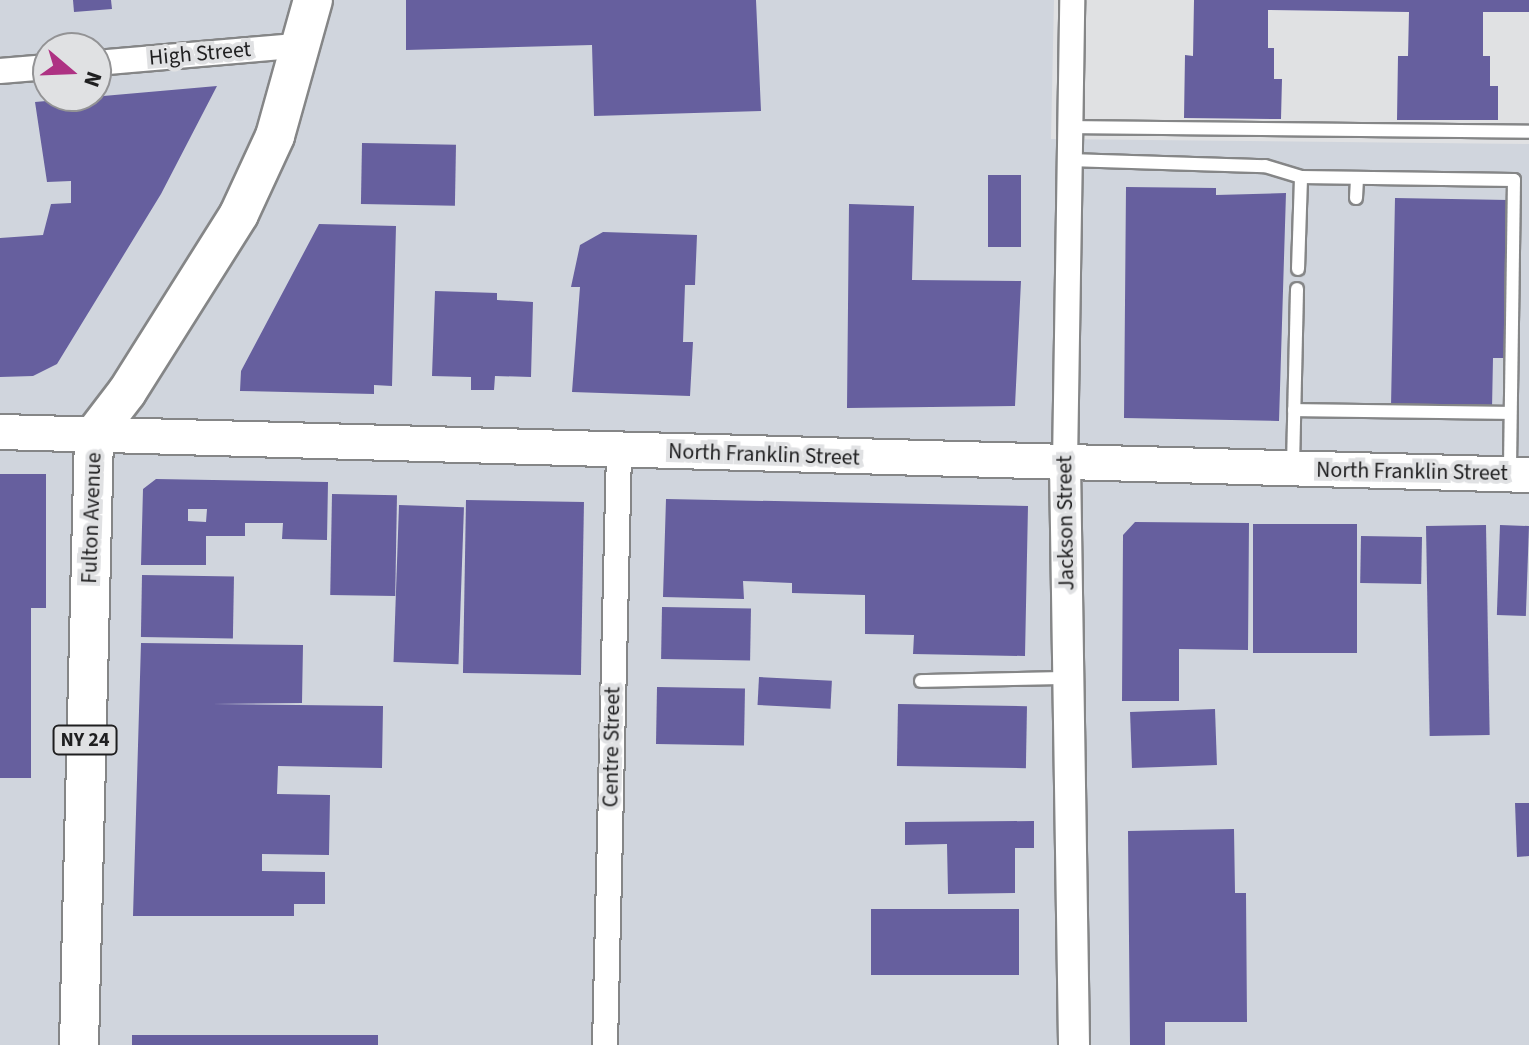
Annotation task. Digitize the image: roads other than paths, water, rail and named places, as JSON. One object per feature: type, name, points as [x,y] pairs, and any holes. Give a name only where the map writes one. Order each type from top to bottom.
[{"type":"main road","name":"Fulton Avenue","points":[[79,1045],[94,435],[127,392],[239,214],[275,136],[304,45],[313,0]]},
{"type":"main road","name":"North Franklin Street","points":[[0,432],[1519,475]]},
{"type":"street","name":"Jackson Street","points":[[1072,0],[1065,464],[1074,1045]]},
{"type":"street","name":"High Street","points":[[112,62],[304,45]]},
{"type":"street","points":[[0,71],[32,68]]},
{"type":"street","name":"Centre Street","points":[[605,1045],[619,450]]},
{"type":"lane","points":[[1070,127],[1529,132]]},
{"type":"lane","points":[[1069,160],[1265,166],[1301,177],[1514,180],[1510,413],[1519,475]]},
{"type":"lane","points":[[1298,269],[1301,177]]},
{"type":"lane","points":[[1356,198],[1357,178]]},
{"type":"lane","points":[[1292,469],[1297,289]]},
{"type":"lane","points":[[1294,410],[1510,413]]},
{"type":"lane","points":[[921,681],[1068,678]]}]
